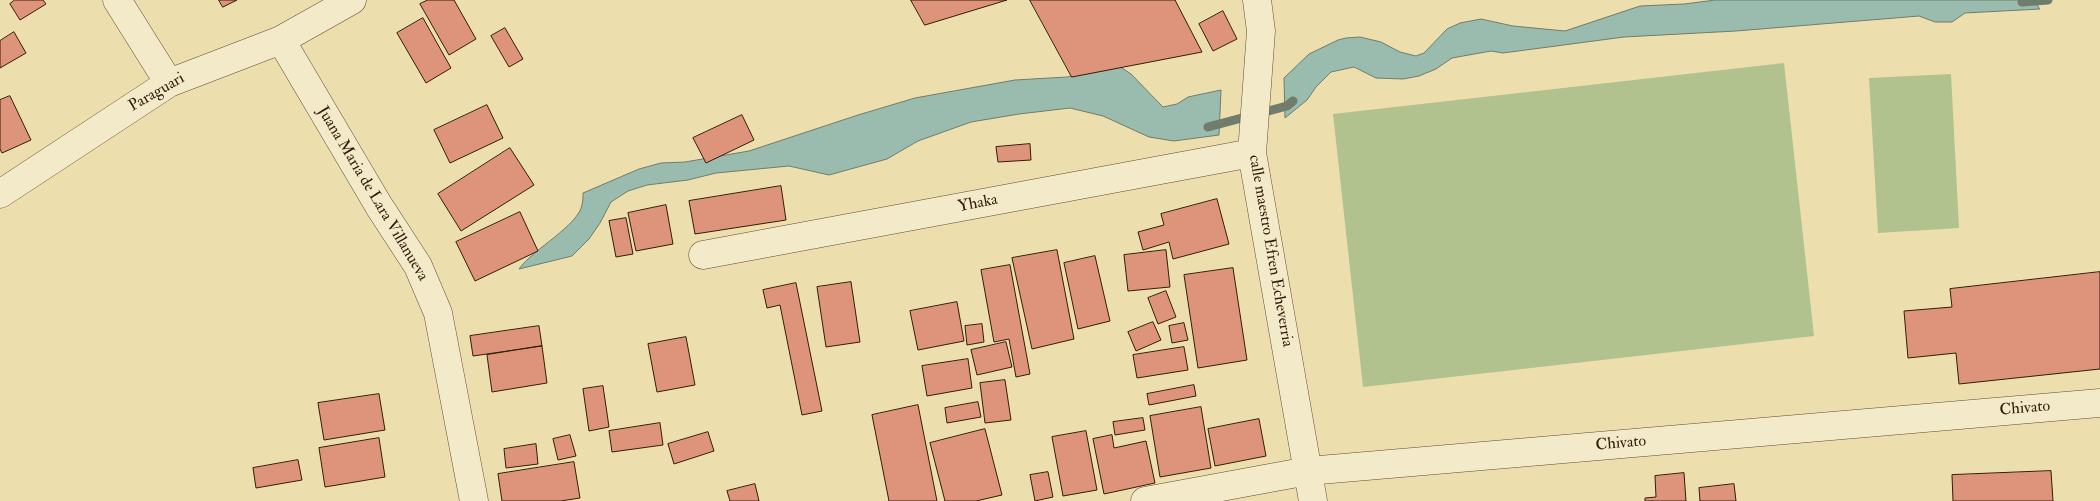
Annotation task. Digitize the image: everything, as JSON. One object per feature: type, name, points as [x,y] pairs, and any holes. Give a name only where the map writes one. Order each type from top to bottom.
[{"type":"street","points":[[117,0],[169,83]]},
{"type":"street","name":"Paraguari","points":[[0,194],[169,83],[281,40],[352,0]]},
{"type":"street","name":"calle maestro Efren Echeverria","points":[[1257,0],[1261,31],[1253,139],[1313,501]]},
{"type":"street","name":"Juana Maria de Lara Villanueva","points":[[281,40],[379,206],[418,266],[438,313],[474,501]]},
{"type":"street","name":"Yhaka","points":[[703,255],[1253,139]]},
{"type":"street","name":"Chivato","points":[[1145,501],[1308,471],[2100,403]]},
{"type":"green space","points":[[1784,63],[1814,336],[1363,387],[1333,114]]},
{"type":"green space","points":[[1951,74],[1959,228],[1878,233],[1869,78]]},
{"type":"shaded area","points":[[1716,0],[2033,0],[2040,9],[1965,13],[1952,22],[1935,22],[1919,16],[1736,31],[1624,37],[1503,53],[1491,51],[1452,58],[1436,69],[1419,76],[1403,79],[1376,78],[1354,67],[1331,72],[1316,87],[1307,100],[1285,118],[1284,78],[1309,54],[1338,40],[1360,37],[1381,42],[1400,52],[1416,56],[1424,53],[1447,29],[1460,23],[1481,19],[1513,26],[1565,31],[1640,6]]},
{"type":"shaded area","points":[[1116,64],[1131,74],[1163,107],[1177,104],[1188,97],[1221,90],[1219,135],[1174,141],[1149,137],[1103,116],[1070,108],[971,122],[918,141],[887,159],[829,175],[789,166],[716,173],[688,180],[647,185],[628,191],[611,202],[589,239],[572,256],[519,269],[579,213],[583,193],[639,169],[661,163],[685,162],[749,151],[915,98],[1015,80],[1067,77]]},
{"type":"building","points":[[15,0],[43,0],[46,4],[20,20],[10,4]]},
{"type":"building","points":[[219,0],[237,0],[223,7]]},
{"type":"building","points":[[428,0],[454,0],[476,39],[449,55],[420,4]]},
{"type":"building","points":[[911,0],[1007,0],[925,25]]},
{"type":"building","points":[[1030,0],[1175,0],[1202,52],[1072,77]]},
{"type":"building","points":[[1223,11],[1237,39],[1213,51],[1199,24]]},
{"type":"building","points":[[423,18],[451,68],[426,83],[397,33]]},
{"type":"building","points":[[505,28],[523,59],[509,67],[491,36]]},
{"type":"building","points":[[14,32],[26,53],[0,68],[0,41]]},
{"type":"building","points":[[10,96],[31,140],[2,153],[0,149],[0,100]]},
{"type":"building","points":[[487,105],[503,138],[450,163],[434,130]]},
{"type":"building","points":[[742,115],[754,140],[706,163],[693,138]]},
{"type":"building","points":[[1030,144],[1031,160],[998,162],[996,147]]},
{"type":"building","points":[[510,148],[534,185],[461,231],[438,194]]},
{"type":"building","points":[[781,186],[786,220],[695,234],[689,201]]},
{"type":"building","points":[[1217,199],[1229,244],[1173,259],[1169,242],[1143,250],[1138,232],[1164,225],[1161,214]]},
{"type":"building","points":[[666,205],[673,244],[636,251],[628,213]]},
{"type":"building","points":[[520,212],[538,251],[475,281],[456,242]]},
{"type":"building","points":[[626,218],[633,254],[616,257],[609,221]]},
{"type":"building","points":[[1057,250],[1074,339],[1032,349],[1012,258]]},
{"type":"building","points":[[1166,250],[1170,287],[1128,291],[1124,255]]},
{"type":"building","points":[[1095,256],[1110,321],[1078,329],[1064,263]]},
{"type":"building","points":[[1010,265],[1030,374],[1016,377],[1009,339],[994,342],[981,270]]},
{"type":"building","points":[[1233,268],[1247,360],[1198,368],[1184,275]]},
{"type":"building","points":[[2100,272],[2100,369],[1959,384],[1956,353],[1908,358],[1904,311],[1952,307],[1950,289]]},
{"type":"building","points":[[851,282],[860,342],[826,347],[817,287]]},
{"type":"building","points":[[796,283],[822,411],[802,415],[780,305],[767,308],[763,290]]},
{"type":"building","points":[[1166,291],[1176,317],[1158,324],[1148,298]]},
{"type":"building","points":[[957,302],[964,341],[918,350],[910,311]]},
{"type":"building","points":[[1153,322],[1161,340],[1136,351],[1128,332]]},
{"type":"building","points":[[1184,323],[1188,340],[1172,343],[1169,326]]},
{"type":"building","points":[[982,324],[984,342],[967,345],[965,326]]},
{"type":"building","points":[[539,326],[542,346],[473,356],[470,336]]},
{"type":"building","points":[[686,337],[695,385],[657,392],[648,344]]},
{"type":"building","points":[[1006,342],[1012,367],[977,375],[971,350]]},
{"type":"building","points":[[542,346],[547,383],[492,392],[487,355]]},
{"type":"building","points":[[1184,347],[1188,370],[1137,378],[1133,355]]},
{"type":"building","points":[[968,359],[972,388],[927,396],[922,366]]},
{"type":"building","points":[[1005,380],[1011,420],[985,423],[980,383]]},
{"type":"building","points":[[1194,385],[1196,396],[1149,405],[1147,394]]},
{"type":"building","points":[[603,386],[609,427],[589,431],[583,389]]},
{"type":"building","points":[[379,394],[385,430],[324,440],[318,403]]},
{"type":"building","points":[[978,402],[981,417],[947,423],[945,408]]},
{"type":"building","points":[[918,405],[937,501],[889,501],[872,415]]},
{"type":"building","points":[[1201,407],[1211,468],[1160,477],[1150,416]]},
{"type":"building","points":[[1143,418],[1145,430],[1115,435],[1113,422]]},
{"type":"building","points":[[1259,419],[1266,456],[1215,466],[1208,429]]},
{"type":"building","points":[[660,423],[663,445],[612,452],[609,431]]},
{"type":"building","points":[[985,429],[1002,495],[976,501],[945,501],[930,443]]},
{"type":"building","points":[[1086,431],[1097,490],[1063,496],[1052,437]]},
{"type":"building","points":[[708,432],[714,451],[674,464],[668,444]]},
{"type":"building","points":[[570,435],[576,456],[558,460],[553,439]]},
{"type":"building","points":[[1112,435],[1114,448],[1146,441],[1155,483],[1104,494],[1093,439]]},
{"type":"building","points":[[379,438],[385,477],[325,487],[319,448]]},
{"type":"building","points":[[536,444],[538,464],[506,468],[504,449]]},
{"type":"building","points":[[298,460],[302,480],[256,488],[253,468]]},
{"type":"building","points":[[574,462],[580,498],[561,501],[502,501],[498,474]]},
{"type":"building","points":[[2051,471],[2053,501],[1953,501],[1952,475]]},
{"type":"building","points":[[1048,472],[1053,497],[1035,501],[1030,475]]},
{"type":"building","points":[[1684,473],[1686,501],[1645,501],[1645,498],[1656,497],[1655,476]]},
{"type":"building","points":[[755,484],[759,501],[730,501],[727,491]]},
{"type":"building","points":[[1734,484],[1736,501],[1700,501],[1699,488]]},
{"type":"waterway","points":[[2022,2],[2048,0]]},
{"type":"waterway","points":[[1208,127],[1287,106],[1293,101]]}]
